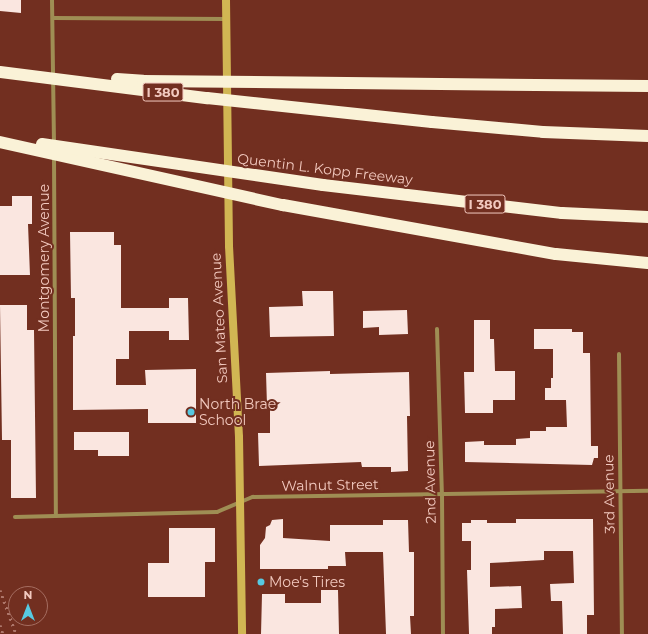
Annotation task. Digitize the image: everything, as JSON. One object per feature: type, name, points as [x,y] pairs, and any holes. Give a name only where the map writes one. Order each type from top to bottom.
[{"type":"highway","points":[[0,71],[143,81],[648,86]]},
{"type":"highway","name":"I 380","points":[[0,71],[326,111],[543,132],[648,136]]},
{"type":"highway","name":"Quentin L. Kopp Freeway","points":[[0,138],[323,185],[555,212],[648,217]]},
{"type":"highway","points":[[0,142],[320,212],[556,254],[648,263]]},
{"type":"main road","name":"San Mateo Avenue","points":[[226,0],[229,246],[240,503],[242,634]]},
{"type":"street","name":"Montgomery Avenue","points":[[52,0],[56,516]]},
{"type":"street","points":[[53,18],[227,19]]},
{"type":"street","name":"2nd Avenue","points":[[437,329],[442,495],[443,634]]},
{"type":"street","name":"3rd Avenue","points":[[619,354],[619,492],[622,634]]},
{"type":"street","name":"Walnut Street","points":[[15,517],[217,512],[253,497],[648,491]]},
{"type":"building","points":[[0,0],[21,0],[21,13],[0,11]]},
{"type":"building","points":[[12,196],[32,196],[32,224],[28,224],[30,275],[0,275],[0,206],[12,206]]},
{"type":"building","points":[[70,232],[114,232],[114,245],[121,245],[121,308],[169,308],[169,298],[188,298],[189,340],[169,340],[169,331],[129,331],[129,359],[116,359],[116,385],[146,385],[145,370],[196,369],[196,423],[148,423],[148,409],[73,410],[73,336],[75,336],[75,298],[71,298]]},
{"type":"building","points":[[302,291],[333,291],[334,336],[270,337],[269,307],[303,306]]},
{"type":"building","points":[[0,305],[27,305],[27,330],[34,330],[36,498],[11,498],[11,440],[2,440]]},
{"type":"building","points":[[407,310],[408,334],[379,335],[379,327],[363,328],[363,311]]},
{"type":"building","points":[[474,320],[490,320],[490,339],[494,339],[495,371],[515,371],[515,400],[493,400],[493,413],[465,413],[464,372],[474,372]]},
{"type":"building","points":[[534,329],[572,329],[572,332],[583,332],[583,353],[590,353],[591,446],[598,446],[598,458],[594,458],[592,465],[465,462],[465,442],[484,441],[484,445],[516,445],[516,439],[530,438],[530,431],[546,431],[546,427],[567,427],[566,400],[545,400],[545,388],[551,388],[551,378],[553,378],[553,349],[534,349]]},
{"type":"building","points":[[330,371],[330,374],[409,372],[410,416],[407,416],[408,471],[391,472],[391,467],[362,467],[361,462],[259,466],[258,433],[270,433],[270,406],[267,406],[266,373]]},
{"type":"building","points":[[74,432],[129,432],[129,456],[98,456],[98,450],[74,450]]},
{"type":"building","points":[[283,519],[283,538],[330,541],[330,525],[383,525],[383,520],[408,520],[409,552],[414,552],[414,616],[410,616],[411,634],[386,634],[383,552],[345,552],[346,566],[328,566],[328,569],[260,569],[260,545],[265,538],[266,527],[270,525],[272,520]]},
{"type":"building","points":[[516,519],[593,519],[594,615],[587,615],[587,634],[563,634],[562,601],[551,601],[550,584],[574,583],[573,551],[544,551],[544,560],[490,563],[490,587],[521,586],[522,608],[495,609],[495,627],[492,627],[492,634],[469,634],[467,570],[471,570],[471,541],[462,541],[462,523],[471,523],[471,520],[487,520],[487,523],[516,523]]},
{"type":"building","points":[[169,528],[215,528],[215,562],[205,562],[205,597],[148,597],[148,563],[169,563]]},
{"type":"building","points":[[321,590],[338,590],[339,634],[261,634],[262,594],[285,594],[285,603],[321,603]]},
{"type":"railway","points":[[0,590],[16,634]]},
{"type":"railway","points":[[0,625],[3,634]]},
{"type":"place","name":"North Brae School","points":[[191,412]]},
{"type":"place","name":"Moe's Tires","points":[[261,582]]}]
